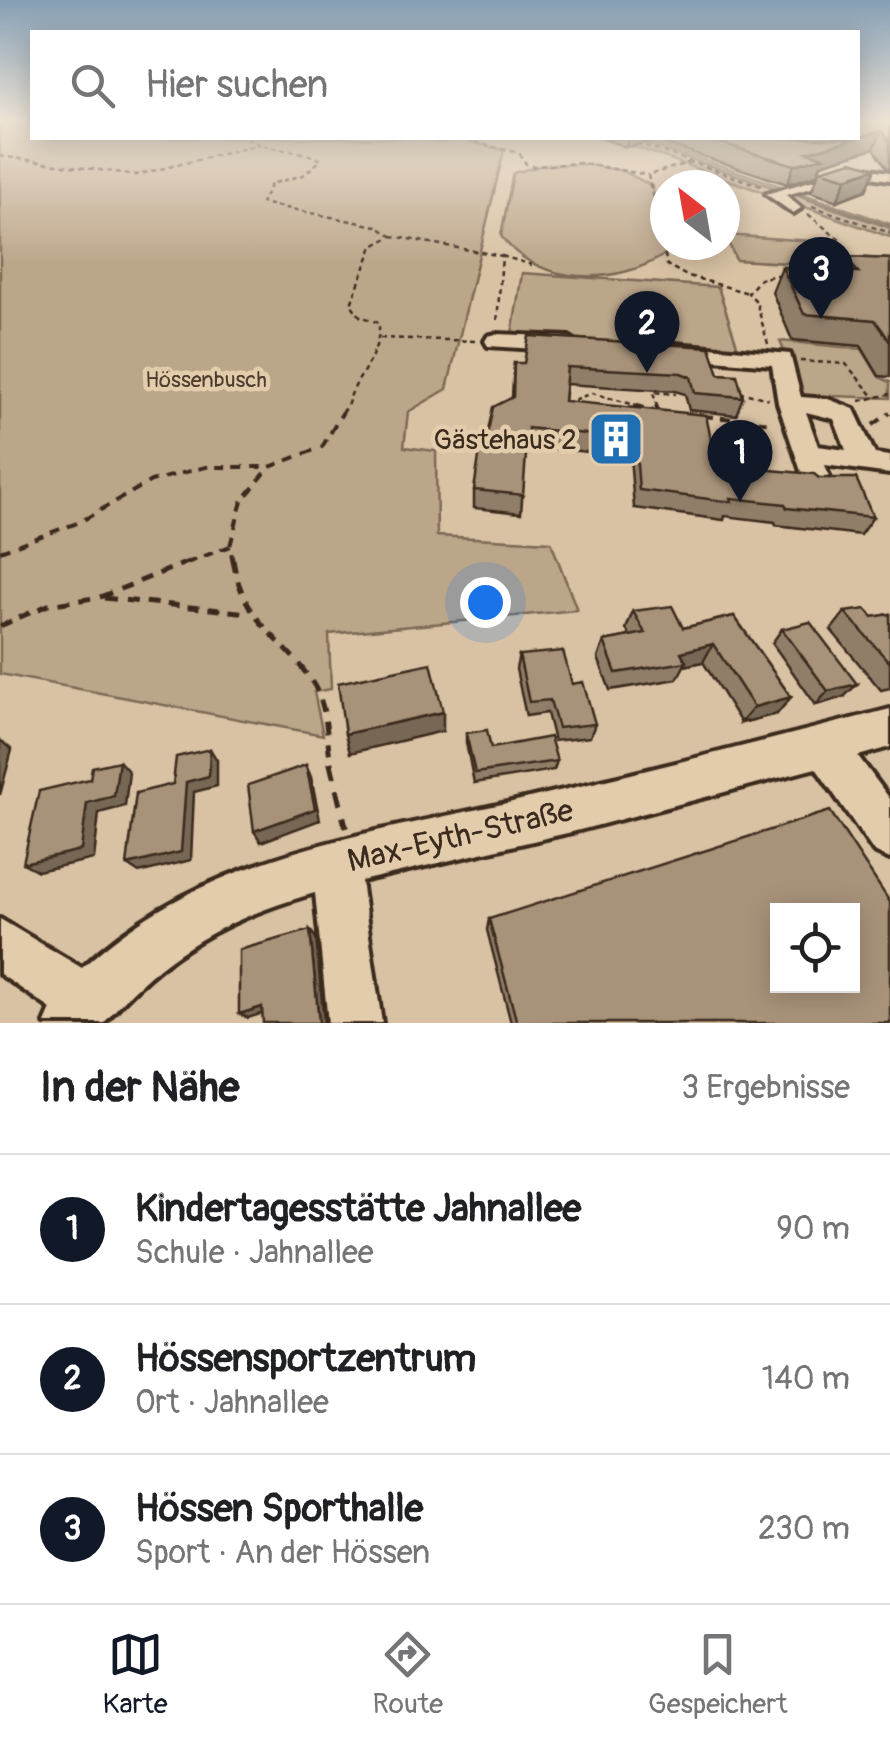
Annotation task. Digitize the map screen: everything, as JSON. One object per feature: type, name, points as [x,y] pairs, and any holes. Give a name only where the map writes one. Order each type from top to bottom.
[{"type":"street","points":[[793,208],[782,191],[859,169]]},
{"type":"street","points":[[496,342],[600,346]]},
{"type":"street","points":[[657,350],[777,359],[818,485]]},
{"type":"street","points":[[793,414],[828,407],[844,414],[877,463]]},
{"type":"street","points":[[806,453],[877,463]]},
{"type":"street","name":"Max-Eyth-Straße","points":[[79,1012],[161,935],[226,898],[344,860],[471,834],[890,728]]},
{"type":"street","points":[[825,746],[890,836]]},
{"type":"street","points":[[344,860],[356,1023]]},
{"type":"street","points":[[0,944],[79,1012]]},
{"type":"path","points":[[96,169],[136,174],[158,169]]},
{"type":"path","points":[[311,169],[303,175],[270,184],[261,203],[377,226],[392,236],[502,256],[532,266]]},
{"type":"path","points":[[609,169],[648,175],[669,169]]},
{"type":"path","points":[[712,169],[890,233]]},
{"type":"path","points":[[648,175],[668,266],[685,275],[748,293],[756,301],[777,359],[846,364],[875,398]]},
{"type":"path","points":[[793,208],[807,213],[841,241],[852,261],[842,269]]},
{"type":"path","points":[[0,552],[80,522],[151,481],[206,466],[270,468],[322,447],[347,406],[351,389],[363,378],[368,358],[380,338],[379,323],[360,316],[351,304],[373,246],[392,236]]},
{"type":"path","points":[[380,338],[496,342],[502,256]]},
{"type":"path","points":[[748,293],[760,279],[791,273]]},
{"type":"path","points":[[735,390],[793,414]]},
{"type":"path","points":[[656,411],[652,392],[676,394]]},
{"type":"path","points":[[557,407],[592,393],[675,413]]},
{"type":"path","points":[[860,401],[890,394]]},
{"type":"path","points":[[874,425],[890,413]]},
{"type":"path","points":[[694,415],[793,414]]},
{"type":"path","points":[[270,468],[242,501],[230,546],[236,579],[250,613],[312,682],[325,714],[344,860]]},
{"type":"path","points":[[0,626],[48,605],[100,597],[230,546]]},
{"type":"path","points":[[100,597],[250,613]]},
{"type":"green space","name":"Hössenbusch","points":[[0,169],[500,169],[447,389],[408,412],[404,447],[436,451],[437,536],[551,542],[577,610],[329,634],[331,689],[314,692],[323,735],[0,674]]},
{"type":"green space","points":[[530,169],[610,169],[650,185],[650,260],[655,260],[648,264],[603,276],[557,272],[517,253],[501,236],[513,173]]},
{"type":"green space","points":[[740,172],[890,224],[890,237],[740,184]]},
{"type":"green space","points":[[740,236],[826,242],[839,266],[736,260],[740,260]]},
{"type":"green space","points":[[522,273],[718,287],[739,351],[512,334]]},
{"type":"green space","points":[[780,341],[862,349],[879,377],[890,382],[890,398],[801,395]]},
{"type":"building","points":[[824,169],[874,169],[847,178],[820,170]]},
{"type":"building","points":[[844,257],[890,259],[890,341],[875,320],[804,314],[782,267],[858,272]]},
{"type":"building","points":[[529,336],[710,347],[719,374],[737,375],[743,397],[695,393],[691,377],[681,373],[567,367],[564,401],[706,415],[714,455],[746,458],[749,468],[814,474],[819,478],[856,478],[873,517],[639,490],[635,439],[528,428],[523,495],[474,490],[483,431],[488,431],[493,407],[513,397],[514,363],[524,363]]},
{"type":"building","points":[[672,606],[683,628],[734,616],[791,697],[754,707],[713,644],[681,652],[686,662],[616,673],[604,641],[645,633],[633,611]]},
{"type":"building","points":[[866,609],[873,617],[890,614],[890,663],[845,612]]},
{"type":"building","points":[[810,622],[857,684],[828,691],[782,629]]},
{"type":"building","points":[[563,651],[572,684],[583,682],[595,724],[558,728],[550,700],[529,702],[519,655]]},
{"type":"building","points":[[431,663],[443,712],[345,734],[338,683]]},
{"type":"building","points":[[487,730],[491,748],[550,737],[557,761],[475,773],[466,733]]},
{"type":"building","points":[[210,749],[209,776],[186,782],[181,852],[127,865],[136,793],[173,784],[176,757]]},
{"type":"building","points":[[119,761],[114,796],[87,803],[81,850],[23,863],[39,791],[90,779],[92,767]]},
{"type":"building","points":[[306,765],[315,809],[254,831],[248,785]]},
{"type":"building","points":[[830,811],[890,902],[890,1023],[517,1023],[489,919]]},
{"type":"building","points":[[310,930],[319,1023],[263,1023],[262,1007],[239,1014],[239,950]]},
{"type":"waterway","points":[[719,169],[793,194]]},
{"type":"waterway","points":[[786,191],[890,227]]},
{"type":"place","name":"Hössen Sporthalle","points":[[821,319]]},
{"type":"place","name":"Hössensportzentrum","points":[[647,373]]},
{"type":"place","name":"Gästehaus 2","points":[[616,439]]},
{"type":"place","name":"Kindertagesstätte Jahnallee","points":[[740,502]]}]
